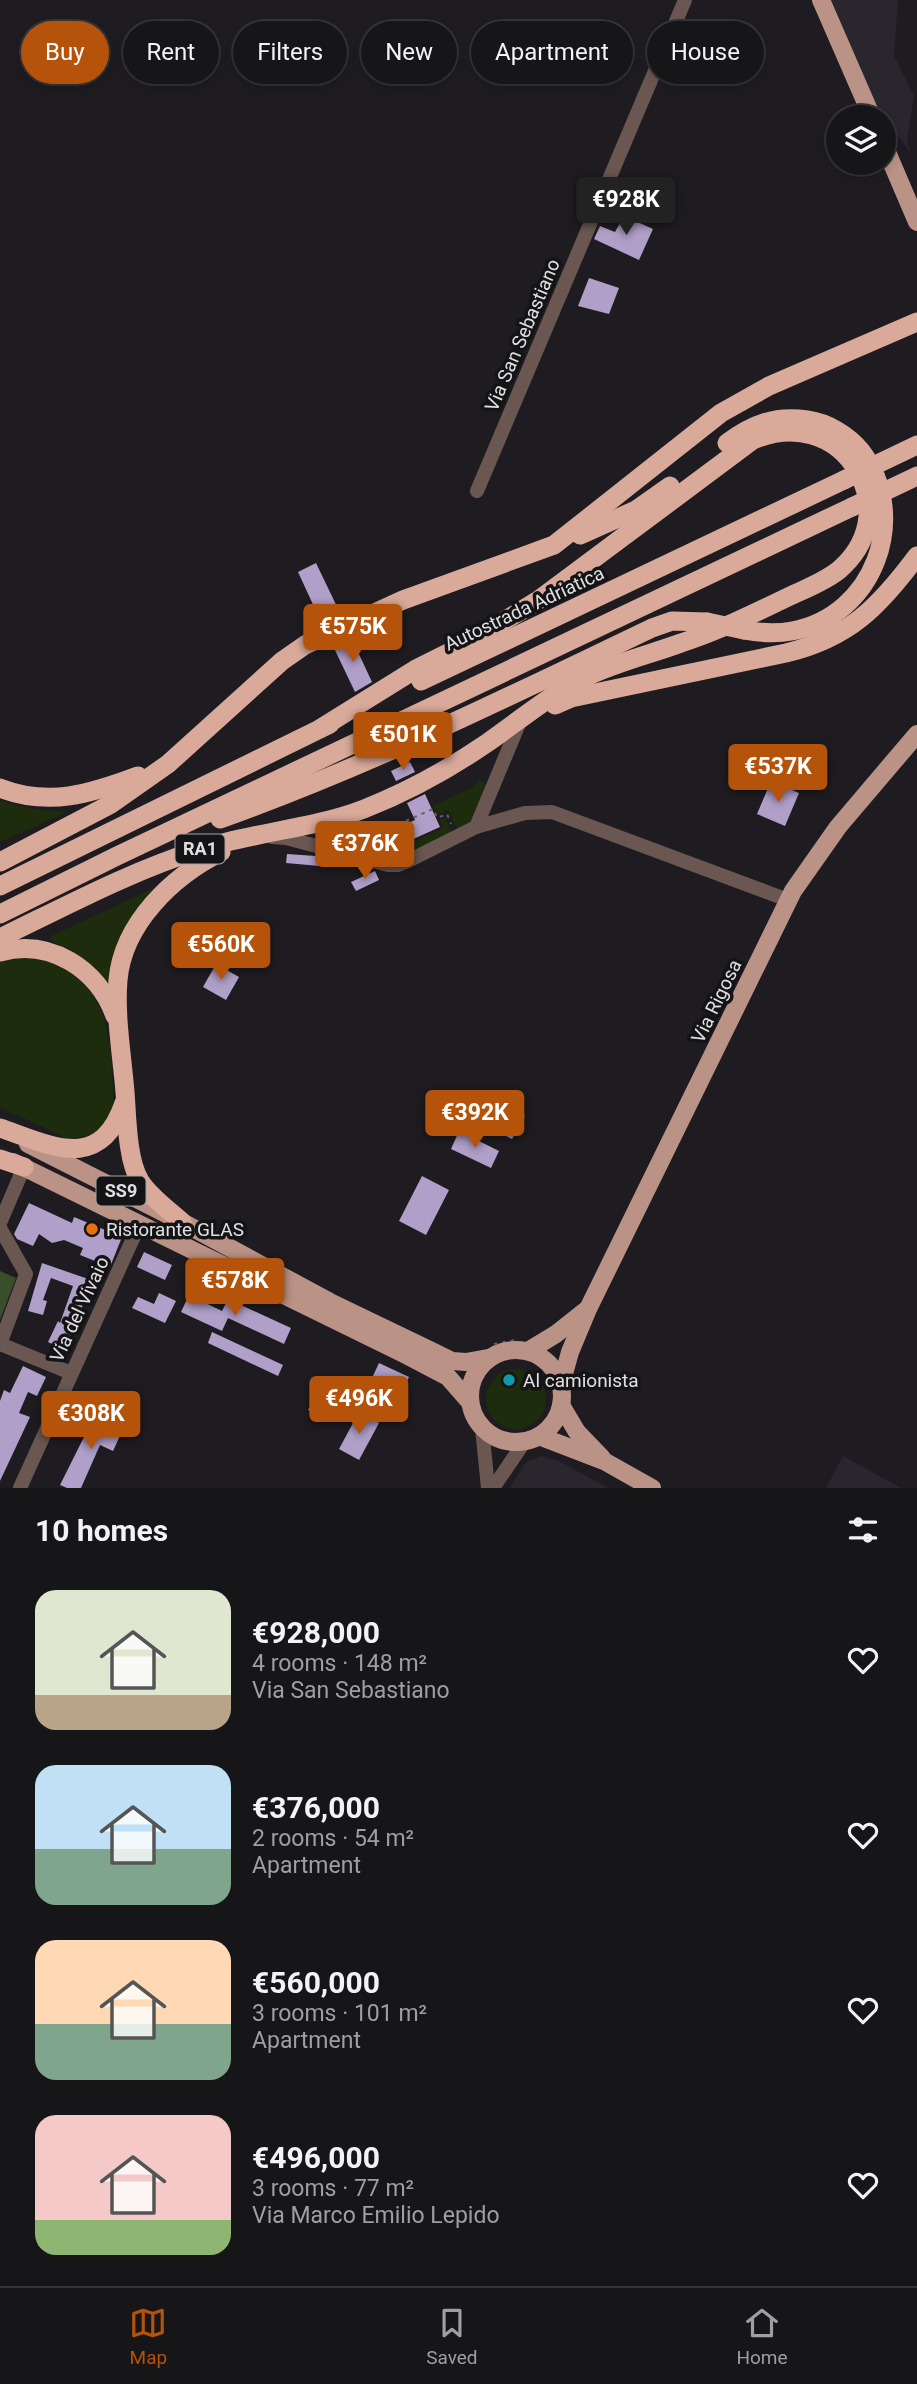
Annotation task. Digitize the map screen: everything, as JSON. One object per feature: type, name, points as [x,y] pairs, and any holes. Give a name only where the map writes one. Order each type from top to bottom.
[{"type":"highway","points":[[554,545],[721,413],[769,386],[917,322]]},
{"type":"highway","points":[[0,862],[111,804],[168,764],[282,661],[305,645],[403,600],[554,545],[636,510],[749,428],[764,421],[795,418],[829,426],[855,443],[873,468],[880,486],[885,520],[873,569],[862,587],[838,611],[809,626],[777,633],[744,630],[707,622],[672,621],[652,628],[411,743],[273,800],[117,856]]},
{"type":"highway","points":[[321,728],[416,669],[466,644],[537,601],[753,440],[783,431],[797,431],[830,441],[842,450],[864,482],[870,517],[859,547],[837,571],[753,614],[684,642],[589,675],[557,693],[522,718]]},
{"type":"highway","name":"Autostrada Adriatica","points":[[0,886],[321,728],[598,599],[917,445]]},
{"type":"highway","points":[[0,915],[117,856],[917,475]]},
{"type":"highway","points":[[522,718],[572,698],[818,644],[848,629],[873,609],[917,556]]},
{"type":"highway","name":"RA1","points":[[0,938],[153,865],[204,848],[333,819],[365,808],[409,789],[458,762],[522,718]]},
{"type":"highway","points":[[0,788],[42,799],[65,797],[106,788],[168,764]]},
{"type":"highway","points":[[182,1222],[139,1181],[131,1149],[119,1025],[120,967],[125,951],[145,915],[183,875],[253,836]]},
{"type":"highway","points":[[0,952],[22,948],[35,949],[50,952],[78,965],[90,974],[109,997],[119,1025]]},
{"type":"highway","points":[[0,1129],[62,1149],[82,1150],[105,1138],[119,1119],[126,1099]]},
{"type":"highway","points":[[0,1157],[24,1167]]},
{"type":"main road","points":[[821,0],[867,105]]},
{"type":"main road","points":[[896,173],[917,222]]},
{"type":"main road","name":"Via Rigosa","points":[[561,1385],[570,1352],[588,1309],[788,900],[838,827],[917,734]]},
{"type":"main road","name":"SS9","points":[[0,1129],[182,1222],[330,1302],[452,1360],[466,1362],[514,1349],[528,1351]]},
{"type":"main road","name":"SS9","points":[[24,1167],[448,1377],[469,1401],[471,1411],[482,1428]]},
{"type":"main road","name":"Via Rigosa","points":[[528,1351],[556,1334],[588,1309]]},
{"type":"main road","points":[[528,1351],[550,1363],[561,1385],[561,1405],[557,1417],[549,1428],[532,1438]]},
{"type":"main road","points":[[469,1401],[473,1377],[488,1358]]},
{"type":"main road","points":[[561,1405],[577,1432],[604,1461]]},
{"type":"main road","points":[[482,1428],[502,1440],[532,1438],[604,1461],[652,1488]]},
{"type":"street","name":"Via San Sebastiano","points":[[477,491],[685,0]]},
{"type":"street","points":[[476,827],[522,718]]},
{"type":"street","points":[[253,836],[286,838],[388,865],[398,865],[476,827],[525,813],[552,812],[788,900]]},
{"type":"street","points":[[0,1223],[24,1167]]},
{"type":"street","name":"Via del Vivaio","points":[[20,1488],[139,1223]]},
{"type":"street","points":[[0,1228],[26,1274],[0,1344],[71,1373]]},
{"type":"street","points":[[482,1428],[490,1488]]},
{"type":"street","points":[[490,1488],[532,1438]]},
{"type":"path","points":[[402,826],[401,824],[433,809],[437,818],[447,814],[458,837]]},
{"type":"shaded area","points":[[824,0],[898,0],[894,56],[914,96],[907,139],[910,152],[896,133],[896,105],[876,105],[855,76]]},
{"type":"shaded area","points":[[541,1456],[559,1461],[608,1488],[510,1488],[525,1463]]},
{"type":"shaded area","points":[[843,1456],[901,1488],[826,1488]]},
{"type":"green space","points":[[480,780],[487,784],[472,821],[458,830],[448,810],[437,815],[433,806],[471,788]]},
{"type":"green space","points":[[0,801],[39,810],[65,813],[0,842]]},
{"type":"green space","points":[[445,817],[452,833],[398,859],[369,856],[397,847],[399,849],[443,828],[440,820]]},
{"type":"green space","points":[[154,888],[113,991],[68,950],[52,941],[51,936]]},
{"type":"green space","points":[[28,957],[56,965],[78,978],[91,993],[100,1010],[110,1050],[114,1112],[97,1133],[70,1140],[0,1107],[0,962]]},
{"type":"green space","points":[[0,1271],[16,1278],[0,1320]]},
{"type":"green space","points":[[510,1369],[522,1369],[538,1377],[544,1387],[544,1411],[538,1421],[522,1429],[510,1429],[494,1421],[486,1405],[486,1393],[494,1377]]},
{"type":"building","points":[[624,216],[653,229],[639,260],[594,239],[600,226],[615,232]]},
{"type":"building","points":[[589,278],[619,288],[609,314],[578,306]]},
{"type":"building","points":[[316,563],[341,615],[322,624],[298,572]]},
{"type":"building","points":[[351,637],[372,682],[355,692],[333,646]]},
{"type":"building","points":[[410,762],[415,772],[396,781],[391,771]]},
{"type":"building","points":[[771,781],[799,793],[785,826],[757,814]]},
{"type":"building","points":[[425,794],[440,827],[400,845],[393,830],[415,820],[407,803]]},
{"type":"building","points":[[287,854],[331,860],[331,867],[286,863]]},
{"type":"building","points":[[375,871],[379,880],[356,891],[351,882]]},
{"type":"building","points":[[241,940],[252,946],[246,957],[235,952]]},
{"type":"building","points":[[216,964],[239,977],[226,1000],[203,987]]},
{"type":"building","points":[[513,1109],[525,1115],[512,1139],[500,1133]]},
{"type":"building","points":[[459,1131],[499,1151],[491,1168],[451,1149]]},
{"type":"building","points":[[422,1176],[449,1190],[426,1235],[399,1221]]},
{"type":"building","points":[[29,1203],[72,1223],[74,1217],[122,1237],[110,1267],[80,1255],[83,1248],[64,1240],[52,1243],[39,1234],[33,1246],[17,1239],[14,1234]]},
{"type":"building","points":[[144,1252],[172,1265],[165,1280],[137,1267]]},
{"type":"building","points":[[42,1263],[91,1280],[64,1350],[48,1342],[58,1321],[60,1323],[73,1286],[51,1278],[43,1300],[47,1301],[43,1315],[28,1311]]},
{"type":"building","points":[[159,1293],[176,1301],[165,1323],[132,1308],[138,1297],[154,1304]]},
{"type":"building","points":[[189,1295],[222,1311],[228,1299],[291,1328],[284,1344],[228,1318],[222,1331],[181,1312]]},
{"type":"building","points":[[212,1332],[283,1365],[278,1376],[208,1343]]},
{"type":"building","points":[[379,1363],[409,1377],[395,1405],[366,1391]]},
{"type":"building","points":[[23,1366],[46,1377],[37,1396],[28,1392],[19,1413],[30,1417],[0,1481],[0,1401],[4,1390],[10,1393]]},
{"type":"building","points":[[319,1390],[337,1399],[326,1419],[308,1410]]},
{"type":"building","points":[[359,1412],[379,1423],[359,1460],[339,1449]]},
{"type":"building","points":[[98,1415],[124,1427],[113,1451],[100,1445],[81,1488],[60,1485],[87,1431],[90,1432]]},
{"type":"place","name":"Ristorante GLAS","points":[[92,1229]]},
{"type":"place","name":"Al camionista","points":[[509,1380]]}]
